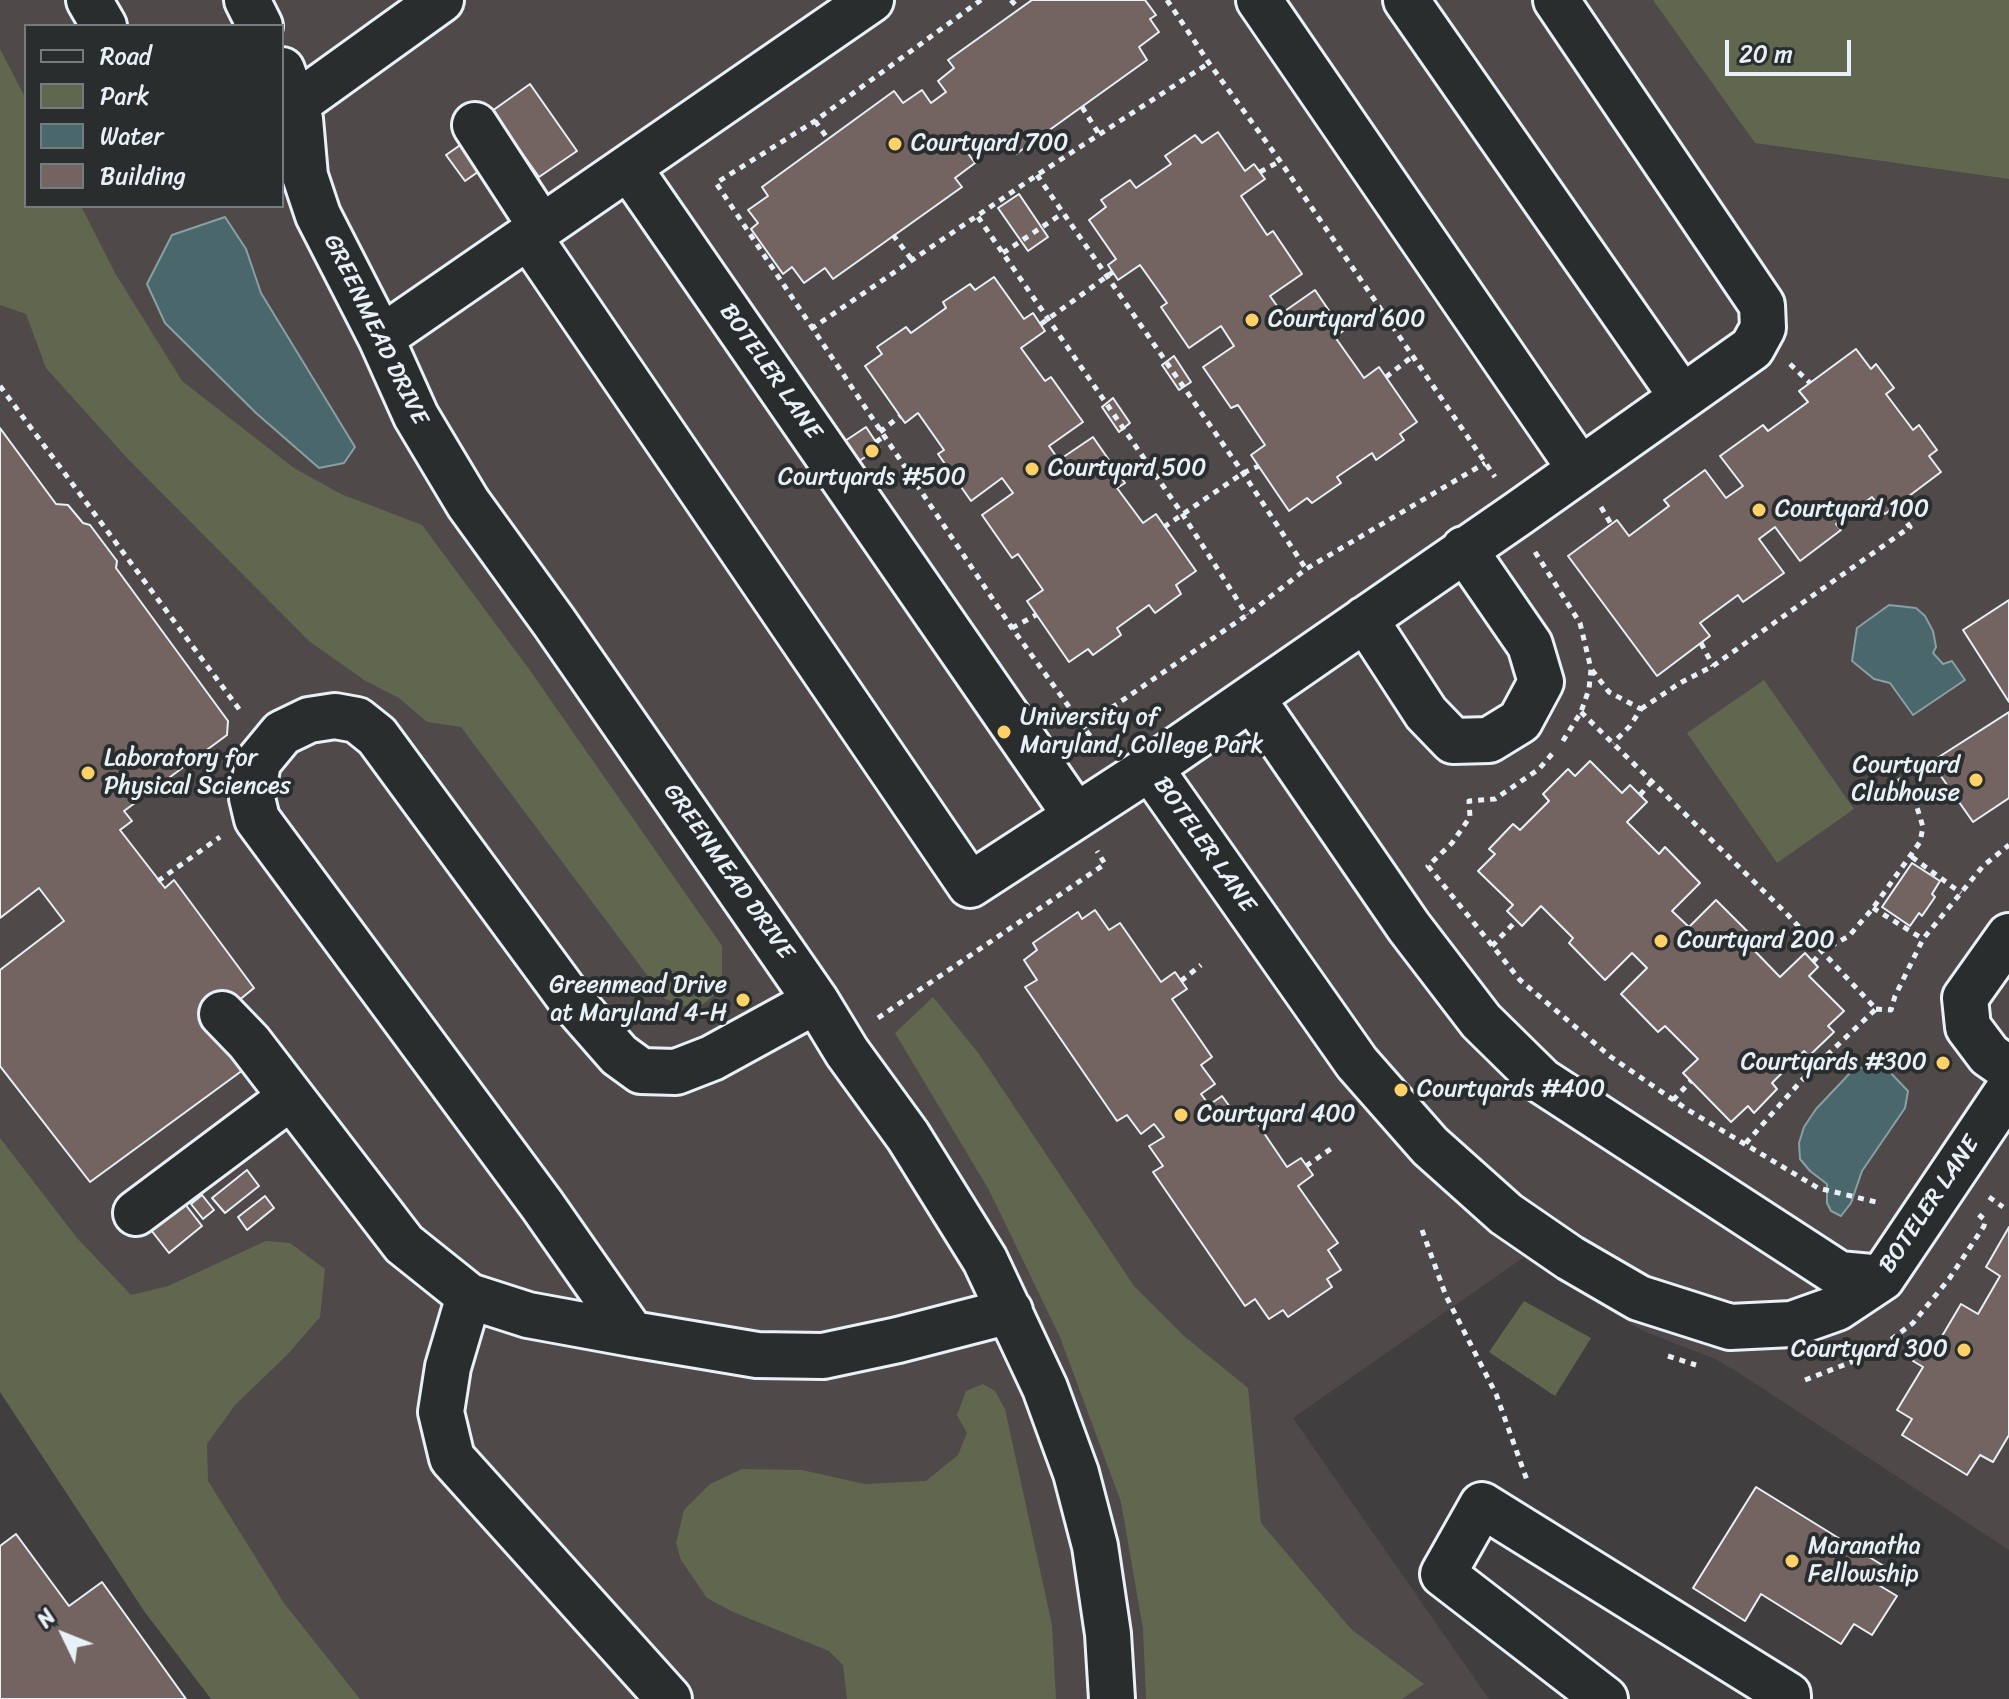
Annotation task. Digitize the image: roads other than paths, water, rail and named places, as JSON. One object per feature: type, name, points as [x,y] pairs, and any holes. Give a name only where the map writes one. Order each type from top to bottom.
[{"type":"street","points":[[89,0],[103,24]]},
{"type":"street","points":[[247,0],[259,24]]},
{"type":"street","points":[[287,89],[441,0]]},
{"type":"street","points":[[381,338],[871,0]]},
{"type":"street","points":[[1259,0],[1580,469]]},
{"type":"street","points":[[1406,0],[1682,397]]},
{"type":"street","points":[[1138,776],[1752,348],[1763,328],[1762,305],[1556,0]]},
{"type":"street","name":"GREENMEAD DRIVE","points":[[287,89],[300,119],[305,176],[318,215],[381,338],[416,416],[468,503],[547,610],[816,1001],[847,1052],[908,1136],[985,1260],[1045,1388],[1076,1473],[1095,1546],[1108,1634],[1112,1699]]},
{"type":"street","points":[[475,125],[535,233],[970,885],[1076,816]]},
{"type":"street","name":"BOTELER LANE","points":[[629,168],[1076,816],[1138,776],[1357,1063],[1430,1146],[1506,1214],[1570,1258],[1639,1298],[1730,1327],[1792,1324],[1837,1308],[1882,1278],[2009,1089]]},
{"type":"street","points":[[1365,619],[1426,713],[1453,741],[1489,740],[1520,721],[1541,682],[1530,645],[1464,549]]},
{"type":"street","points":[[1252,698],[1409,927],[1481,1021],[1542,1081],[1839,1274],[1882,1278]]},
{"type":"street","points":[[632,1334],[542,1205],[257,819],[252,798],[258,762],[282,733],[309,720],[335,716],[357,720],[377,736],[570,999],[619,1055],[641,1071],[676,1072],[712,1058],[816,1001]]},
{"type":"street","points":[[2009,936],[1965,998],[1968,1027],[1989,1055],[2009,1069]]},
{"type":"street","points":[[222,1014],[249,1042],[404,1244],[469,1296],[528,1315],[757,1355],[823,1356],[1010,1311]]},
{"type":"street","points":[[136,1213],[291,1097]]},
{"type":"street","points":[[469,1296],[448,1367],[441,1412],[452,1458],[669,1699]]},
{"type":"street","points":[[1605,1699],[1443,1574],[1482,1505],[1788,1695],[1788,1699]]},
{"type":"water","points":[[225,217],[246,249],[261,293],[355,447],[344,463],[319,468],[256,413],[165,323],[147,284],[172,235]]},
{"type":"water","points":[[1889,605],[1916,608],[1925,616],[1933,631],[1936,647],[1933,653],[1943,664],[1952,661],[1965,680],[1913,715],[1890,683],[1874,679],[1852,661],[1857,628]]},
{"type":"water","points":[[1867,1065],[1885,1067],[1908,1091],[1905,1108],[1862,1171],[1851,1203],[1841,1216],[1831,1211],[1827,1203],[1827,1184],[1800,1159],[1799,1143],[1804,1127],[1816,1109],[1851,1072]]},
{"type":"place","name":"Courtyard 700","points":[[895,144]]},
{"type":"place","name":"Courtyard 600","points":[[1252,320]]},
{"type":"place","name":"Courtyards #500","points":[[872,451]]},
{"type":"place","name":"Courtyard 500","points":[[1032,469]]},
{"type":"place","name":"Courtyard 100","points":[[1759,510]]},
{"type":"place","name":"University of Maryland, College Park","points":[[1004,732]]},
{"type":"place","name":"Laboratory for Physical Sciences","points":[[88,773]]},
{"type":"place","name":"Courtyard Clubhouse","points":[[1976,780]]},
{"type":"place","name":"Courtyard 200","points":[[1661,941]]},
{"type":"place","name":"Greenmead Drive at Maryland 4-H","points":[[743,1000]]},
{"type":"place","name":"Courtyards #300","points":[[1943,1063]]},
{"type":"place","name":"Courtyards #400","points":[[1401,1090]]},
{"type":"place","name":"Courtyard 400","points":[[1181,1115]]},
{"type":"place","name":"Courtyard 300","points":[[1964,1350]]},
{"type":"place","name":"Maranatha Fellowship","points":[[1792,1561]]}]
